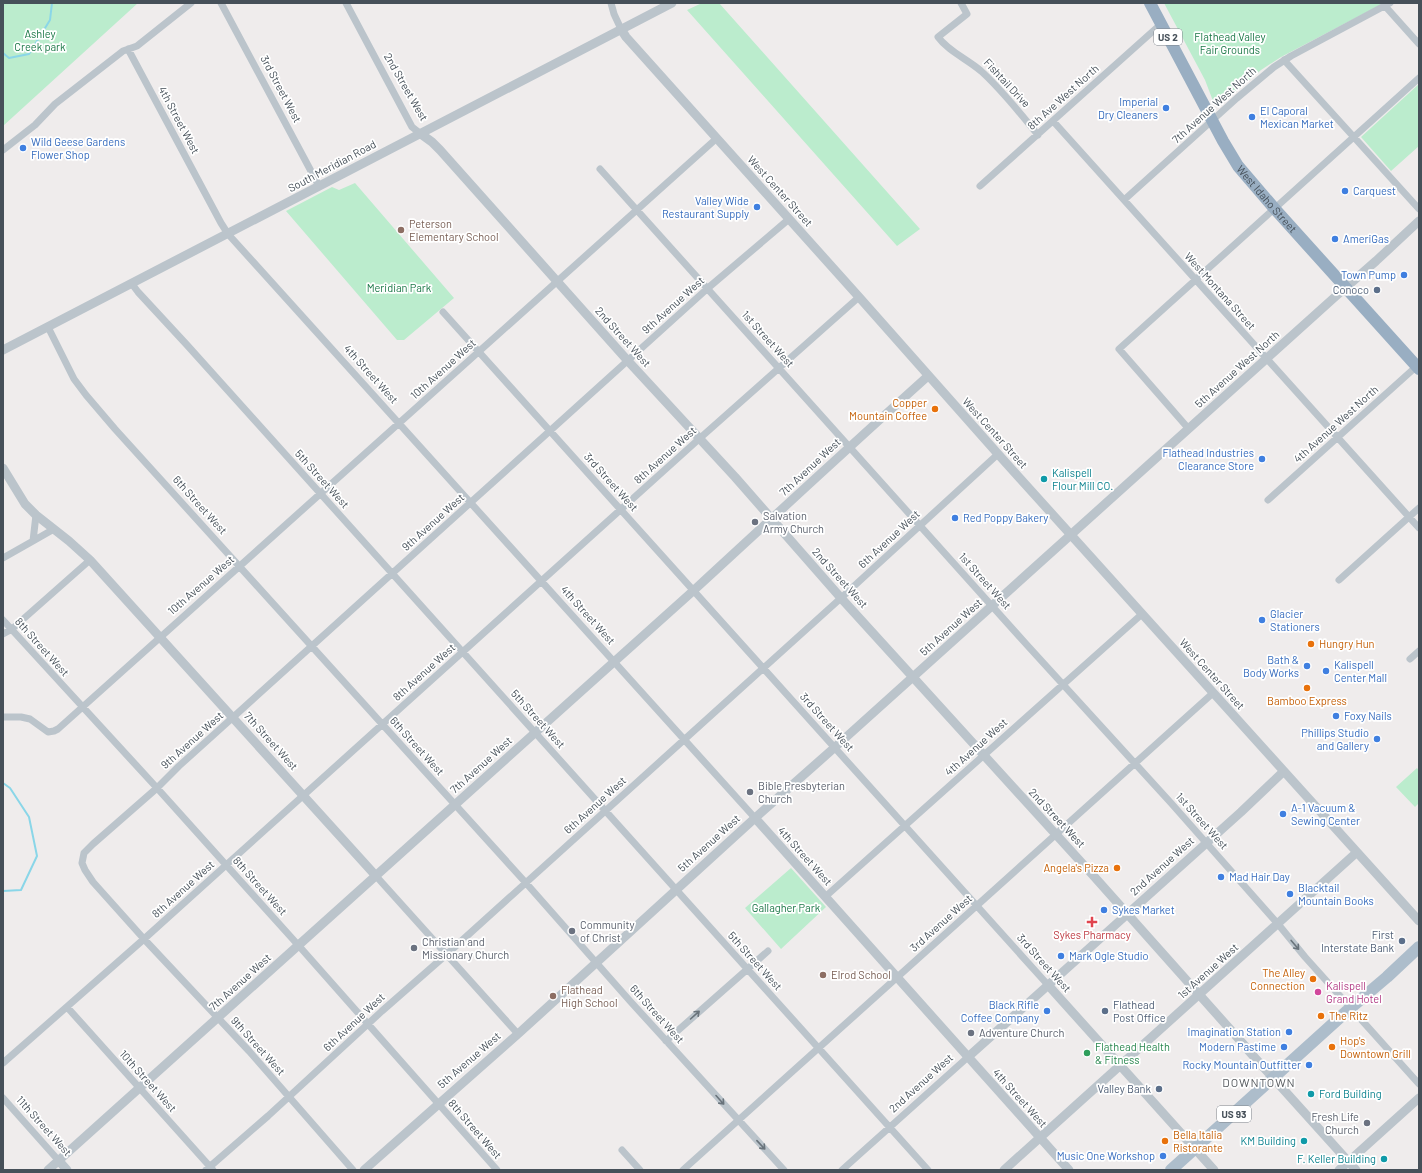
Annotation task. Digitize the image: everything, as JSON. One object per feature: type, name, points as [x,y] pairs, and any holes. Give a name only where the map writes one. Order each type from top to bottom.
[{"type":"highway","name":"West Idaho Street","points":[[1150,3],[1238,166],[1274,208],[1418,367]]},
{"type":"main road","name":"US 93","points":[[1172,1170],[1419,947]]},
{"type":"street","points":[[3,150],[35,125],[56,104],[124,51],[138,46],[191,3]]},
{"type":"street","name":"3rd Street West","points":[[221,3],[319,186]]},
{"type":"street","name":"2nd Street West","points":[[346,3],[412,127],[440,150],[841,598],[1056,834],[1356,1170]]},
{"type":"street","points":[[612,3],[614,14],[621,29]]},
{"type":"street","name":"South Meridian Road","points":[[3,350],[672,3]]},
{"type":"street","name":"Fishtail Drive","points":[[961,3],[966,14],[938,36],[943,44],[982,72],[1001,91],[1038,134]]},
{"type":"street","points":[[1388,4],[1419,44]]},
{"type":"street","name":"7th Avenue West North","points":[[1124,200],[1258,78],[1284,60],[1388,4]]},
{"type":"street","name":"8th Ave West North","points":[[980,186],[1161,24]]},
{"type":"street","name":"West Center Street","points":[[621,29],[928,376],[1356,853],[1419,921]]},
{"type":"street","name":"4th Street West","points":[[128,49],[228,234],[755,818],[1069,1170]]},
{"type":"street","points":[[1284,60],[1419,209]]},
{"type":"street","points":[[1188,428],[1119,349],[1419,78]]},
{"type":"street","name":"West Montana Street","points":[[1053,121],[1419,528]]},
{"type":"street","name":"10th Avenue West","points":[[3,717],[21,717],[30,719],[48,732],[58,729],[717,138]]},
{"type":"street","name":"1st Street West","points":[[600,169],[638,209],[778,368],[1206,843],[1278,924],[1300,952],[1419,1084]]},
{"type":"street","name":"9th Avenue West","points":[[93,844],[157,788],[233,717],[708,288],[789,219]]},
{"type":"street","name":"5th Avenue West North","points":[[1071,534],[1419,221]]},
{"type":"street","name":"5th Street West","points":[[132,284],[928,1170]]},
{"type":"street","name":"8th Avenue West","points":[[3,1063],[144,939],[541,580],[859,297]]},
{"type":"street","name":"3rd Street West","points":[[443,312],[1214,1170]]},
{"type":"street","name":"6th Street West","points":[[48,327],[68,368],[86,395],[526,883],[666,1041],[784,1170]]},
{"type":"street","name":"4th Avenue West North","points":[[1268,500],[1418,367]]},
{"type":"street","name":"7th Avenue West","points":[[48,1170],[693,591],[792,501],[849,446],[928,376]]},
{"type":"street","name":"6th Avenue West","points":[[210,1169],[288,1096],[763,669],[998,454]]},
{"type":"street","name":"7th Street West","points":[[3,468],[25,504],[36,515],[69,540],[90,560],[518,1034]]},
{"type":"street","points":[[1339,580],[1419,508]]},
{"type":"street","points":[[33,541],[36,515]]},
{"type":"street","points":[[3,558],[54,529]]},
{"type":"street","name":"5th Avenue West","points":[[364,1170],[438,1103],[518,1034],[755,818],[1071,534]]},
{"type":"street","points":[[3,634],[12,629],[90,560]]},
{"type":"street","name":"4th Avenue West","points":[[825,897],[1142,614]]},
{"type":"street","name":"8th Street West","points":[[3,620],[299,946],[497,1170]]},
{"type":"street","points":[[1410,660],[1419,651]]},
{"type":"street","name":"3rd Avenue West","points":[[683,1170],[1213,693]]},
{"type":"street","name":"2nd Avenue West","points":[[842,1170],[1284,772]]},
{"type":"street","name":"9th Street West","points":[[93,844],[84,853],[82,863],[93,882],[249,1051],[353,1170]]},
{"type":"street","name":"1st Avenue West","points":[[1004,1170],[1356,853]]},
{"type":"street","points":[[666,1041],[768,951]]},
{"type":"street","name":"10th Street West","points":[[67,1007],[210,1169]]},
{"type":"street","name":"11th Street West","points":[[3,1098],[67,1170]]},
{"type":"street","points":[[1339,1170],[1419,1098]]},
{"type":"street","points":[[622,1150],[640,1170]]},
{"type":"green space","name":"Ashley Creek park","points":[[3,3],[138,3],[3,126]]},
{"type":"green space","points":[[702,3],[719,3],[920,229],[897,246],[687,10]]},
{"type":"green space","name":"Flathead Valley Fair Grounds","points":[[1164,3],[1384,3],[1281,57],[1261,70],[1223,102],[1217,103],[1213,101],[1205,80]]},
{"type":"green space","points":[[1419,84],[1419,146],[1391,171],[1361,137]]},
{"type":"green space","name":"Meridian Park","points":[[355,183],[454,298],[404,340],[397,340],[286,211],[332,187],[339,190]]},
{"type":"green space","points":[[1417,768],[1419,771],[1419,803],[1415,807],[1396,787]]},
{"type":"green space","name":"Gallagher Park","points":[[791,868],[826,907],[781,949],[745,908]]},
{"type":"waterway","points":[[3,53],[9,58],[29,54],[50,20],[52,3]]},
{"type":"waterway","points":[[3,783],[10,788],[29,817],[37,856],[21,890],[3,891]]},
{"type":"place","name":"Imperial Dry Cleaners","points":[[1166,108]]},
{"type":"place","name":"El Caporal Mexican Market","points":[[1252,117]]},
{"type":"place","name":"Wild Geese Gardens Flower Shop","points":[[23,148]]},
{"type":"place","name":"Carquest","points":[[1345,191]]},
{"type":"place","name":"Valley Wide Restaurant Supply","points":[[757,207]]},
{"type":"place","name":"Peterson Elementary School","points":[[401,230]]},
{"type":"place","name":"AmeriGas","points":[[1335,239]]},
{"type":"place","name":"Town Pump","points":[[1404,275]]},
{"type":"place","name":"Conoco","points":[[1377,290]]},
{"type":"place","name":"Copper Mountain Coffee","points":[[935,409]]},
{"type":"place","name":"Flathead Industries Clearance Store","points":[[1262,459]]},
{"type":"place","name":"Kalispell Flour Mill CO.","points":[[1044,479]]},
{"type":"place","name":"Red Poppy Bakery","points":[[955,518]]},
{"type":"place","name":"Salvation Army Church","points":[[755,522]]},
{"type":"place","name":"Glacier Stationers","points":[[1262,620]]},
{"type":"place","name":"Hungry Hun","points":[[1311,644]]},
{"type":"place","name":"Bath & Body Works","points":[[1307,666]]},
{"type":"place","name":"Kalispell Center Mall","points":[[1326,671]]},
{"type":"place","name":"Bamboo Express","points":[[1307,688]]},
{"type":"place","name":"Foxy Nails","points":[[1336,716]]},
{"type":"place","name":"Phillips Studio and Gallery","points":[[1377,739]]},
{"type":"place","name":"Bible Presbyterian Church","points":[[750,792]]},
{"type":"place","name":"A-1 Vacuum & Sewing Center","points":[[1283,814]]},
{"type":"place","name":"Angela's Pizza","points":[[1117,868]]},
{"type":"place","name":"Mad Hair Day","points":[[1221,877]]},
{"type":"place","name":"Blacktail Mountain Books","points":[[1290,894]]},
{"type":"place","name":"Sykes Market","points":[[1104,910]]},
{"type":"place","name":"Sykes Pharmacy","points":[[1092,922]]},
{"type":"place","name":"Community of Christ","points":[[572,931]]},
{"type":"place","name":"First Interstate Bank","points":[[1402,941]]},
{"type":"place","name":"Christian and Missionary Church","points":[[414,948]]},
{"type":"place","name":"Mark Ogle Studio","points":[[1061,956]]},
{"type":"place","name":"Elrod School","points":[[823,975]]},
{"type":"place","name":"The Alley Connection","points":[[1313,979]]},
{"type":"place","name":"Kalispell Grand Hotel","points":[[1318,992]]},
{"type":"place","name":"Flathead High School","points":[[553,996]]},
{"type":"place","name":"Black Rifle Coffee Company","points":[[1047,1011]]},
{"type":"place","name":"Flathead Post Office","points":[[1105,1011]]},
{"type":"place","name":"The Ritz","points":[[1321,1016]]},
{"type":"place","name":"Imagination Station","points":[[1289,1032]]},
{"type":"place","name":"Adventure Church","points":[[971,1033]]},
{"type":"place","name":"Modern Pastime","points":[[1284,1047]]},
{"type":"place","name":"Hop's Downtown Grill","points":[[1332,1047]]},
{"type":"place","name":"Flathead Health & Fitness","points":[[1087,1053]]},
{"type":"place","name":"Rocky Mountain Outfitter","points":[[1309,1065]]},
{"type":"place","name":"Valley Bank","points":[[1159,1089]]},
{"type":"place","name":"Ford Building","points":[[1311,1094]]},
{"type":"place","name":"Fresh Life Church","points":[[1367,1123]]},
{"type":"place","name":"Bella Italia Ristorante","points":[[1165,1141]]},
{"type":"place","name":"KM Building","points":[[1304,1141]]},
{"type":"place","name":"Music One Workshop","points":[[1163,1156]]},
{"type":"place","name":"F. Keller Building","points":[[1384,1159]]},
{"type":"district","name":"DOWNTOWN","points":[[1259,1083]]}]
